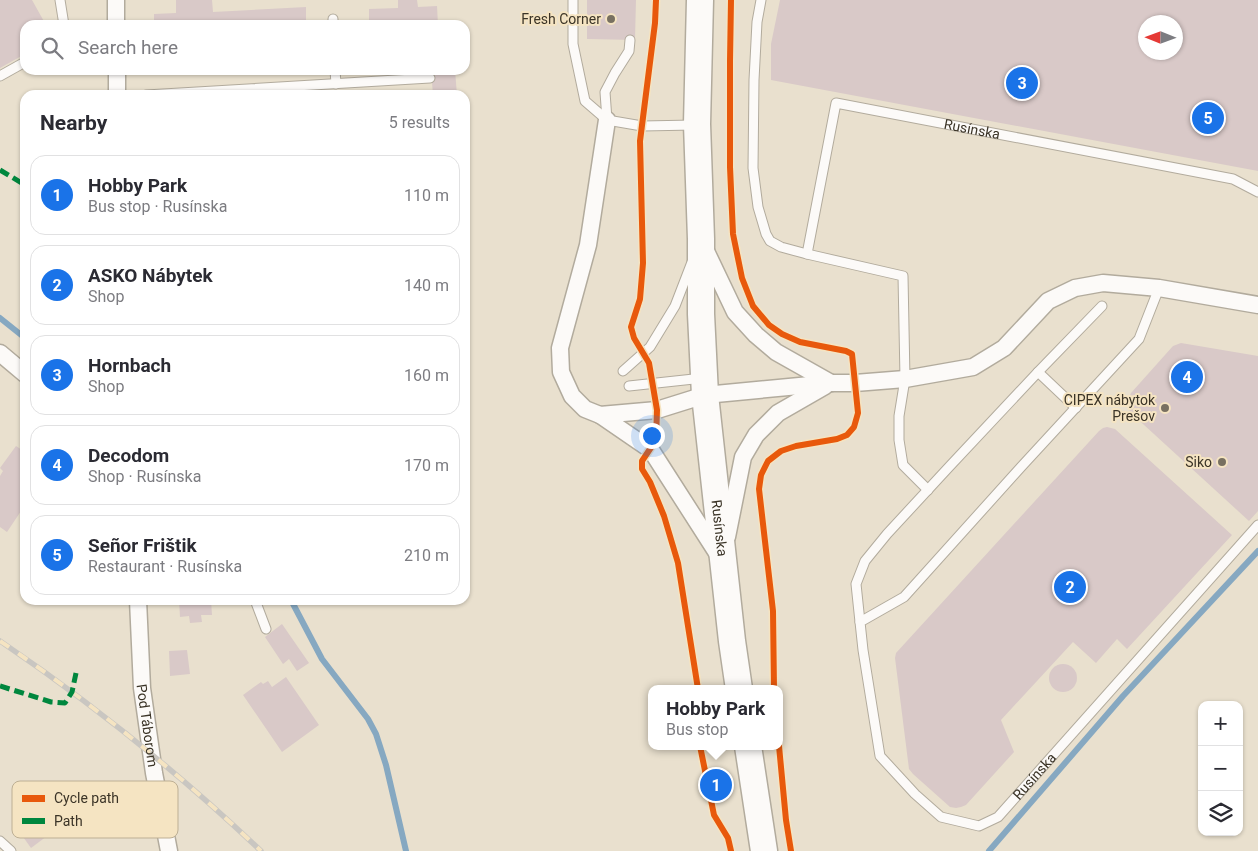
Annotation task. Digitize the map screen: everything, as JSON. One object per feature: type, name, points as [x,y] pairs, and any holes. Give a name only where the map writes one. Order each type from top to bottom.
[{"type":"main road","name":"Rusínska","points":[[700,0],[697,124],[701,239],[701,314],[705,387],[723,562],[738,685]]},
{"type":"main road","points":[[749,750],[764,851]]},
{"type":"street","points":[[116,0],[116,20]]},
{"type":"street","points":[[117,75],[118,90]]},
{"type":"street","points":[[606,120],[588,245],[560,348],[560,372],[572,396],[585,408],[600,415],[651,450],[723,562]]},
{"type":"street","points":[[701,239],[735,312],[756,335],[776,352],[831,383]]},
{"type":"street","points":[[600,415],[657,410],[705,387],[905,380],[973,367],[1004,348],[1048,301],[1075,288],[1103,283],[1159,288],[1258,306]]},
{"type":"street","points":[[0,353],[20,370]]},
{"type":"street","points":[[723,562],[743,457],[756,435],[778,414],[831,383]]},
{"type":"street","name":"Pod Táborom","points":[[138,605],[142,688],[156,781]]},
{"type":"street","name":"Pod Táborom","points":[[166,838],[169,851]]},
{"type":"lane","points":[[60,0],[63,20]]},
{"type":"lane","points":[[573,0],[573,44],[585,102],[606,120],[642,126],[697,124]]},
{"type":"lane","points":[[761,0],[757,22],[754,80],[753,168],[758,207],[766,234],[770,241],[782,247],[903,276],[905,380],[899,416],[899,440],[904,465],[928,490]]},
{"type":"lane","points":[[606,120],[605,92],[629,51],[630,40]]},
{"type":"lane","points":[[0,76],[20,65]]},
{"type":"lane","points":[[335,75],[336,84]]},
{"type":"lane","points":[[232,90],[430,78]]},
{"type":"lane","name":"Rusínska","points":[[807,254],[836,103],[1233,179],[1258,192]]},
{"type":"lane","points":[[623,371],[650,347],[675,306],[701,239]]},
{"type":"lane","points":[[860,622],[904,597],[1139,339],[1159,288]]},
{"type":"lane","name":"Rusínska","points":[[1102,306],[887,534],[865,561],[856,584],[863,650],[880,756],[915,794],[941,817],[979,826],[998,817],[1258,525]]},
{"type":"lane","points":[[1038,372],[1076,408]]},
{"type":"lane","points":[[629,386],[705,387]]},
{"type":"lane","points":[[257,605],[266,630]]},
{"type":"lane","points":[[0,841],[11,851]]},
{"type":"building","points":[[0,0],[32,0],[43,20],[20,20],[20,57],[0,68]]},
{"type":"building","points":[[176,0],[212,0],[213,12],[306,7],[306,20],[154,20],[154,14],[176,13]]},
{"type":"building","points":[[398,0],[417,0],[418,7],[437,6],[438,20],[369,20],[369,9],[398,8]]},
{"type":"building","name":"Fresh Corner","points":[[587,0],[636,0],[635,40],[587,39]]},
{"type":"building","points":[[780,0],[1258,0],[1258,171],[771,80],[771,44]]},
{"type":"building","points":[[431,75],[455,75],[457,90],[433,90]]},
{"type":"building","name":"Siko","points":[[1181,343],[1258,356],[1258,511],[1249,521],[1131,413],[1129,409],[1128,401],[1131,393],[1173,346]]},
{"type":"building","points":[[1107,427],[1115,429],[1232,535],[1127,649],[1117,639],[1096,663],[1073,642],[1001,720],[1014,752],[966,805],[956,808],[950,807],[909,769],[895,658],[896,653],[1099,431]]},
{"type":"building","points":[[16,446],[20,449],[20,512],[7,532],[0,527],[0,476],[3,471],[0,468]]},
{"type":"building","points":[[179,605],[211,605],[212,615],[201,615],[202,622],[190,623],[189,616],[180,617]]},
{"type":"building","points":[[282,624],[309,663],[297,671],[289,659],[283,664],[265,637]]},
{"type":"building","points":[[187,650],[190,674],[170,676],[169,651]]},
{"type":"building","points":[[1063,664],[1073,668],[1077,678],[1073,688],[1063,692],[1053,688],[1049,678],[1053,668]]},
{"type":"building","points":[[286,677],[319,725],[282,752],[243,695],[261,682],[263,684],[268,681],[272,687]]},
{"type":"building","points":[[24,838],[44,838],[31,848]]},
{"type":"waterway","points":[[0,318],[20,334]]},
{"type":"waterway","points":[[989,851],[1123,696],[1258,551]]},
{"type":"waterway","points":[[294,605],[322,659],[368,719],[376,734],[386,765],[406,851]]},
{"type":"railway","points":[[0,641],[69,690],[135,741],[261,851]]},
{"type":"marked path","points":[[0,170],[20,182]]},
{"type":"marked path","points":[[0,686],[51,702],[65,703],[72,692],[76,673]]},
{"type":"cycle path","points":[[656,0],[655,23],[640,141],[643,263],[640,299],[631,327],[634,338],[649,363],[657,410],[656,440],[642,461],[642,469],[650,482],[664,516],[678,563],[697,685]]},
{"type":"cycle path","points":[[731,0],[730,167],[733,234],[742,278],[753,306],[769,325],[782,334],[800,342],[846,351],[852,354],[858,413],[854,427],[847,435],[837,439],[796,446],[781,451],[768,461],[761,475],[759,489],[773,611],[774,685]]},
{"type":"cycle path","points":[[701,750],[714,815],[728,838],[731,851]]},
{"type":"cycle path","points":[[779,750],[791,851]]},
{"type":"place","name":"Fresh Corner","points":[[611,19]]},
{"type":"place","name":"Hornbach","points":[[1022,83]]},
{"type":"place","name":"Señor Frištik","points":[[1208,118]]},
{"type":"place","name":"Decodom","points":[[1187,377]]},
{"type":"place","name":"CIPEX nábytok Prešov","points":[[1165,408]]},
{"type":"place","name":"Siko","points":[[1222,462]]},
{"type":"place","name":"ASKO Nábytek","points":[[1070,587]]},
{"type":"place","name":"Hobby Park","points":[[716,785]]}]
